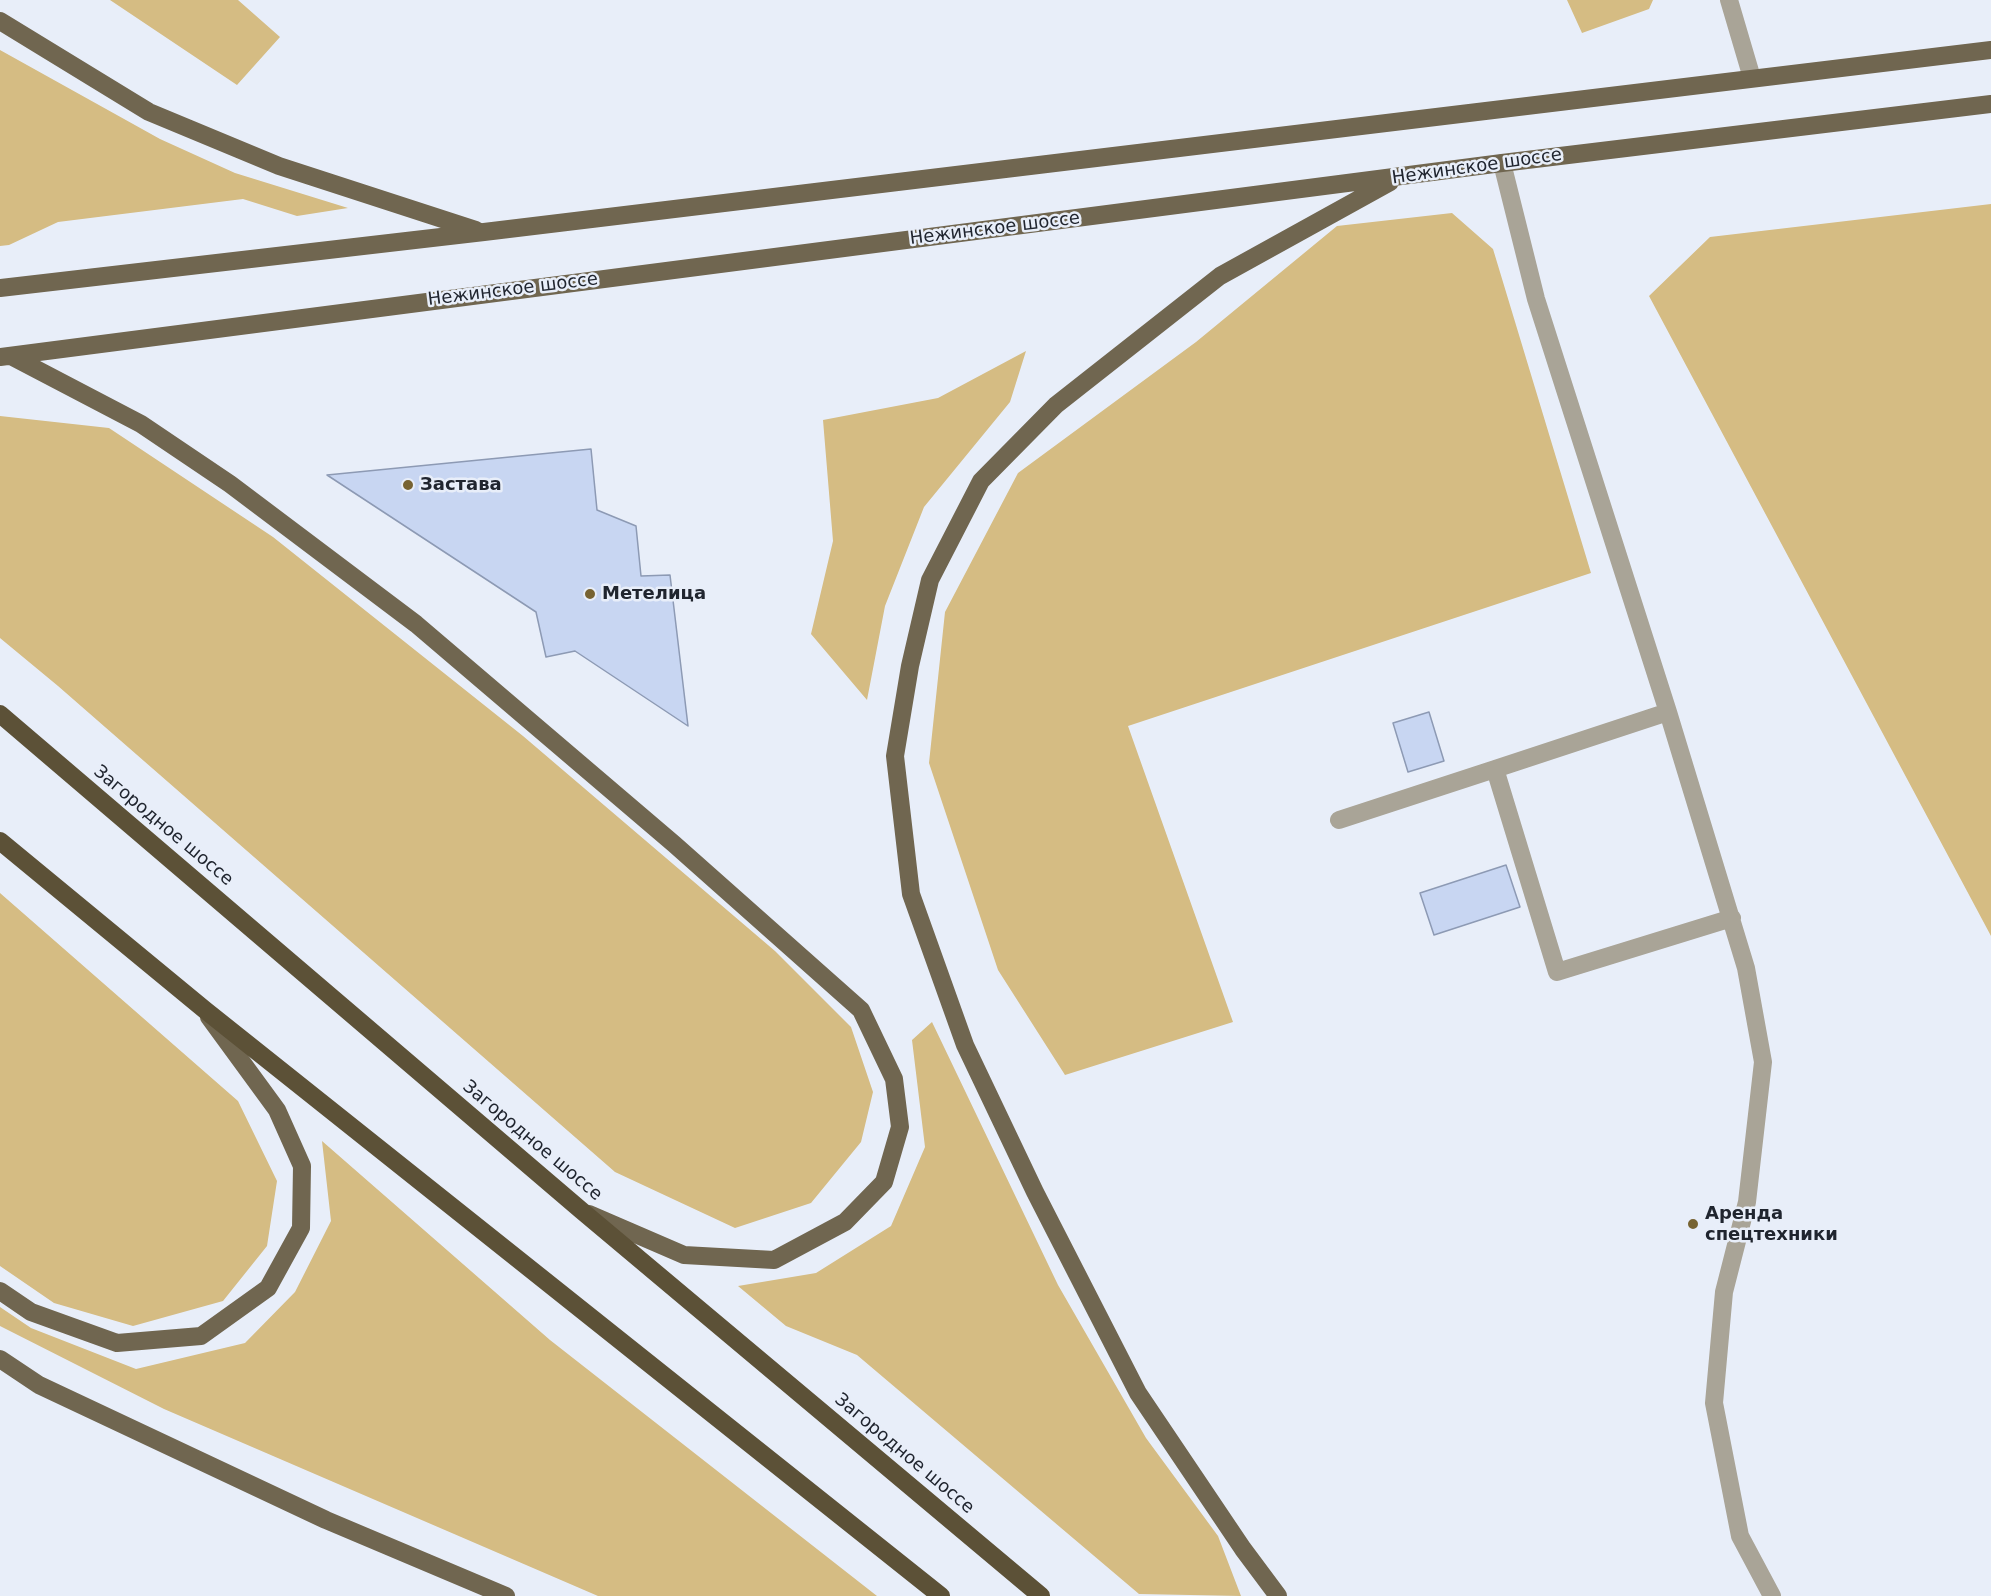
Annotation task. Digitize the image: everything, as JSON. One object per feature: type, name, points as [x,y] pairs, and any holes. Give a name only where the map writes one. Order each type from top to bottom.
[{"type":"highway","name":"Загородное шоссе","points":[[0,714],[582,1211],[1041,1596]]},
{"type":"highway","points":[[0,841],[205,1010],[940,1596]]},
{"type":"main road","points":[[0,21],[149,112],[279,166],[484,232]]},
{"type":"main road","points":[[0,288],[484,232],[1991,50]]},
{"type":"main road","name":"Нежинское шоссе","points":[[6,356],[1502,163],[1991,104]]},
{"type":"main road","points":[[1278,1596],[1243,1549],[1138,1393],[1035,1192],[965,1045],[911,894],[895,756],[909,666],[930,580],[981,481],[1056,405],[1220,276],[1398,178]]},
{"type":"main road","points":[[6,356],[141,424],[230,484],[416,624],[674,844],[861,1010],[894,1079],[900,1127],[884,1182],[845,1222],[774,1260],[684,1255],[582,1211]]},
{"type":"main road","points":[[0,1291],[31,1312],[117,1343],[201,1336],[268,1288],[301,1228],[302,1166],[277,1110],[205,1010]]},
{"type":"main road","points":[[0,1359],[39,1385],[326,1520],[506,1596]]},
{"type":"street","points":[[1729,0],[1752,78]]},
{"type":"street","points":[[1502,163],[1536,299],[1668,712],[1746,968],[1763,1062],[1747,1202],[1724,1292],[1714,1403],[1740,1536],[1772,1596]]},
{"type":"street","points":[[1339,820],[1668,712]]},
{"type":"street","points":[[1495,769],[1557,972],[1732,918]]},
{"type":"shaded area","points":[[110,0],[238,0],[280,37],[237,85]]},
{"type":"shaded area","points":[[1567,0],[1653,0],[1649,9],[1582,33]]},
{"type":"shaded area","points":[[0,50],[160,139],[235,173],[348,208],[297,216],[243,199],[58,222],[9,245],[0,246]]},
{"type":"shaded area","points":[[1991,204],[1991,936],[1649,296],[1710,237]]},
{"type":"shaded area","points":[[1452,213],[1493,249],[1591,573],[1128,726],[1233,1022],[1065,1075],[998,970],[929,763],[945,612],[1018,473],[1196,342],[1337,226]]},
{"type":"shaded area","points":[[1026,351],[1010,402],[924,507],[885,606],[867,700],[811,634],[833,541],[823,420],[938,398]]},
{"type":"shaded area","points":[[0,416],[109,428],[273,537],[523,736],[775,951],[851,1027],[873,1092],[861,1142],[811,1203],[735,1228],[615,1172],[0,638]]},
{"type":"shaded area","points":[[0,893],[238,1101],[277,1181],[267,1246],[223,1301],[133,1326],[54,1303],[0,1266]]},
{"type":"shaded area","points":[[932,1022],[1058,1285],[1146,1438],[1218,1536],[1241,1596],[1139,1594],[857,1355],[786,1326],[738,1286],[816,1273],[891,1226],[925,1147],[912,1040]]},
{"type":"shaded area","points":[[322,1141],[550,1340],[877,1596],[598,1596],[164,1409],[0,1326],[0,1307],[31,1328],[136,1369],[245,1343],[295,1292],[331,1221]]},
{"type":"building","name":"Метелица","points":[[591,449],[597,510],[636,526],[641,576],[670,575],[688,726],[575,651],[546,657],[536,612],[327,475]]},
{"type":"building","points":[[1429,712],[1444,761],[1408,772],[1393,723]]},
{"type":"building","points":[[1506,865],[1520,907],[1434,935],[1420,893]]},
{"type":"place","name":"Застава","points":[[408,485]]},
{"type":"place","name":"Метелица","points":[[590,594]]},
{"type":"place","name":"Аренда спецтехники","points":[[1693,1224]]}]
